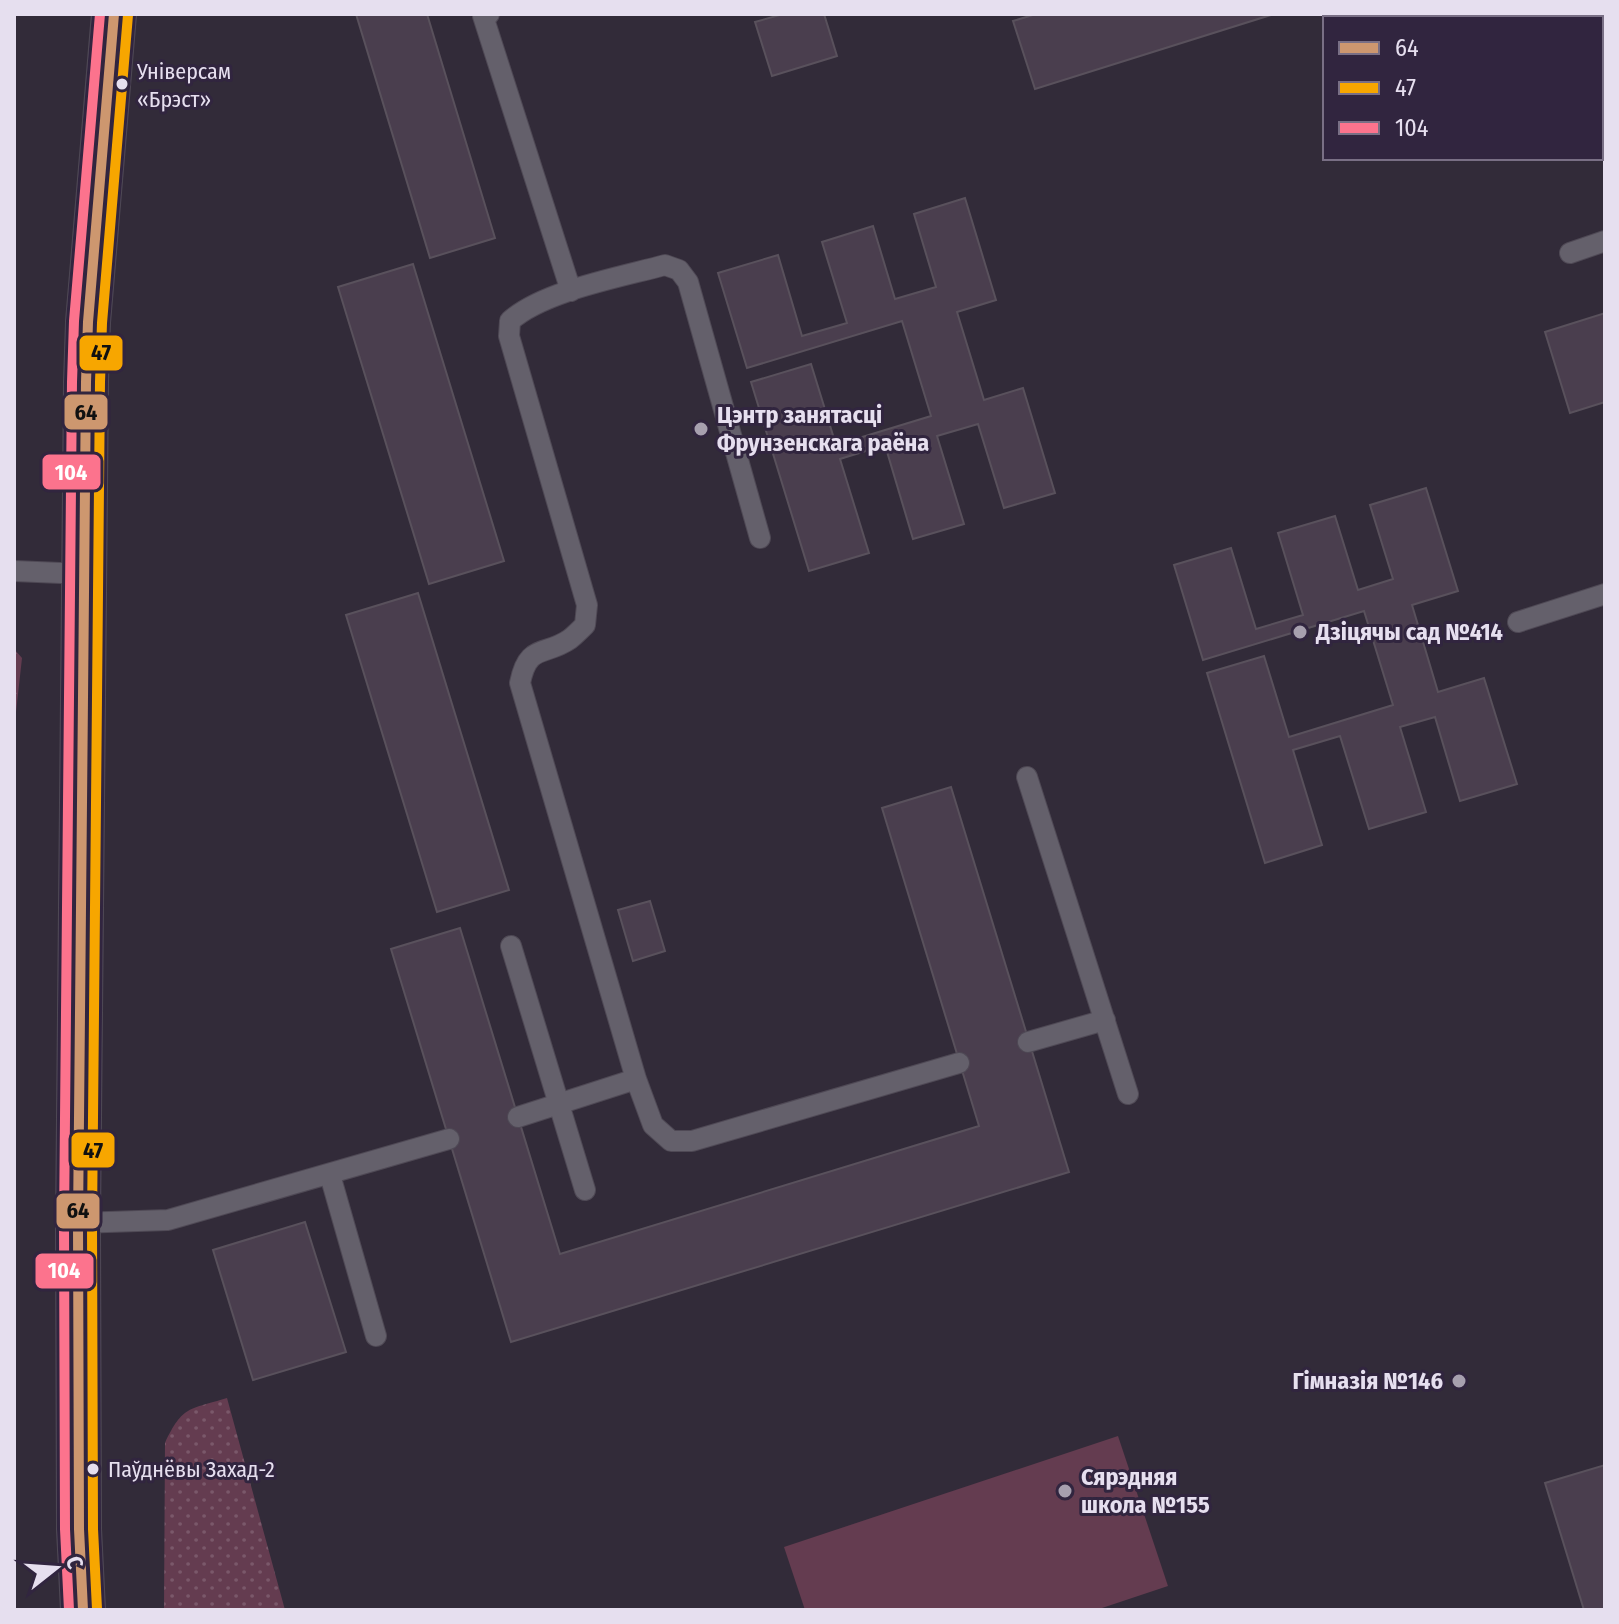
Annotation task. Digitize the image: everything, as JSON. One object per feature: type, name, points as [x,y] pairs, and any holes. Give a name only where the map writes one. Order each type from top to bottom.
[{"type":"main road","points":[[83,1610],[79,1499],[78,1223],[88,322],[114,14]]},
{"type":"lane","points":[[489,14],[483,16],[571,291]]},
{"type":"lane","points":[[1570,253],[1605,241]]},
{"type":"lane","points":[[760,538],[688,282],[679,270],[665,265],[571,291],[521,311],[510,321],[509,336],[587,605],[585,625],[569,640],[536,653],[523,665],[520,683],[636,1079],[653,1125],[671,1141],[692,1141],[959,1063]]},
{"type":"lane","points":[[14,571],[84,574]]},
{"type":"lane","points":[[1518,622],[1605,594]]},
{"type":"lane","points":[[1027,777],[1128,1094]]},
{"type":"lane","points":[[511,946],[585,1190]]},
{"type":"lane","points":[[1028,1042],[1105,1020]]},
{"type":"lane","points":[[518,1117],[636,1079]]},
{"type":"lane","points":[[78,1223],[168,1220],[449,1139]]},
{"type":"lane","points":[[330,1175],[376,1336]]},
{"type":"green space","points":[[14,649],[22,658],[14,730]]},
{"type":"green space","points":[[14,799],[16,940],[14,943]]},
{"type":"green space","points":[[227,1398],[285,1610],[164,1610],[165,1443],[177,1422],[188,1411]]},
{"type":"green space","points":[[1118,1436],[1168,1586],[1096,1610],[805,1610],[784,1547]]},
{"type":"building","points":[[356,14],[427,14],[495,238],[430,258]]},
{"type":"building","points":[[783,14],[824,14],[837,56],[772,76],[755,22]]},
{"type":"building","points":[[1036,14],[1274,14],[1035,89],[1013,21]]},
{"type":"building","points":[[965,198],[996,300],[957,312],[984,400],[1023,388],[1055,493],[1004,508],[978,424],[937,436],[964,524],[913,539],[885,445],[840,459],[869,553],[809,571],[751,382],[811,364],[836,445],[931,416],[902,321],[747,368],[718,273],[778,255],[802,336],[847,323],[822,242],[873,226],[895,299],[936,287],[914,214]]},
{"type":"building","points":[[413,264],[504,561],[429,584],[338,287]]},
{"type":"building","points":[[1605,313],[1605,402],[1570,413],[1545,332]]},
{"type":"building","points":[[1426,488],[1458,591],[1412,605],[1438,692],[1484,678],[1517,784],[1460,801],[1435,717],[1400,727],[1426,812],[1369,829],[1340,736],[1293,750],[1322,845],[1265,863],[1207,673],[1264,656],[1289,737],[1393,705],[1364,611],[1203,660],[1174,565],[1231,548],[1256,629],[1303,615],[1278,533],[1335,516],[1358,590],[1393,579],[1370,505]]},
{"type":"building","points":[[418,593],[509,890],[437,912],[346,615]]},
{"type":"building","points":[[951,787],[1069,1172],[511,1342],[391,949],[460,928],[560,1254],[979,1126],[882,808]]},
{"type":"building","points":[[650,901],[665,951],[633,961],[618,910]]},
{"type":"building","points":[[305,1222],[346,1352],[253,1380],[213,1250]]},
{"type":"building","points":[[1605,1465],[1605,1610],[1584,1610],[1545,1483]]},
{"type":"transit line","name":"104","points":[[69,1610],[65,1529],[64,1223],[72,382],[74,321],[100,14]]},
{"type":"transit line","name":"64","points":[[83,1610],[79,1529],[78,1223],[86,382],[88,322],[114,14]]},
{"type":"transit line","name":"47","points":[[97,1609],[93,1529],[92,1223],[100,382],[102,323],[128,15]]},
{"type":"place","name":"Універсам «Брэст»","points":[[122,84]]},
{"type":"place","name":"Цэнтр занятасці Фрунзенскага раёна","points":[[701,429]]},
{"type":"place","name":"Дзіцячы сад №414","points":[[1300,632]]},
{"type":"place","name":"Гімназія №146","points":[[1459,1381]]},
{"type":"place","name":"Паўднёвы Захад-2","points":[[93,1469]]},
{"type":"place","name":"Сярэдняя школа №155","points":[[1065,1491]]}]
